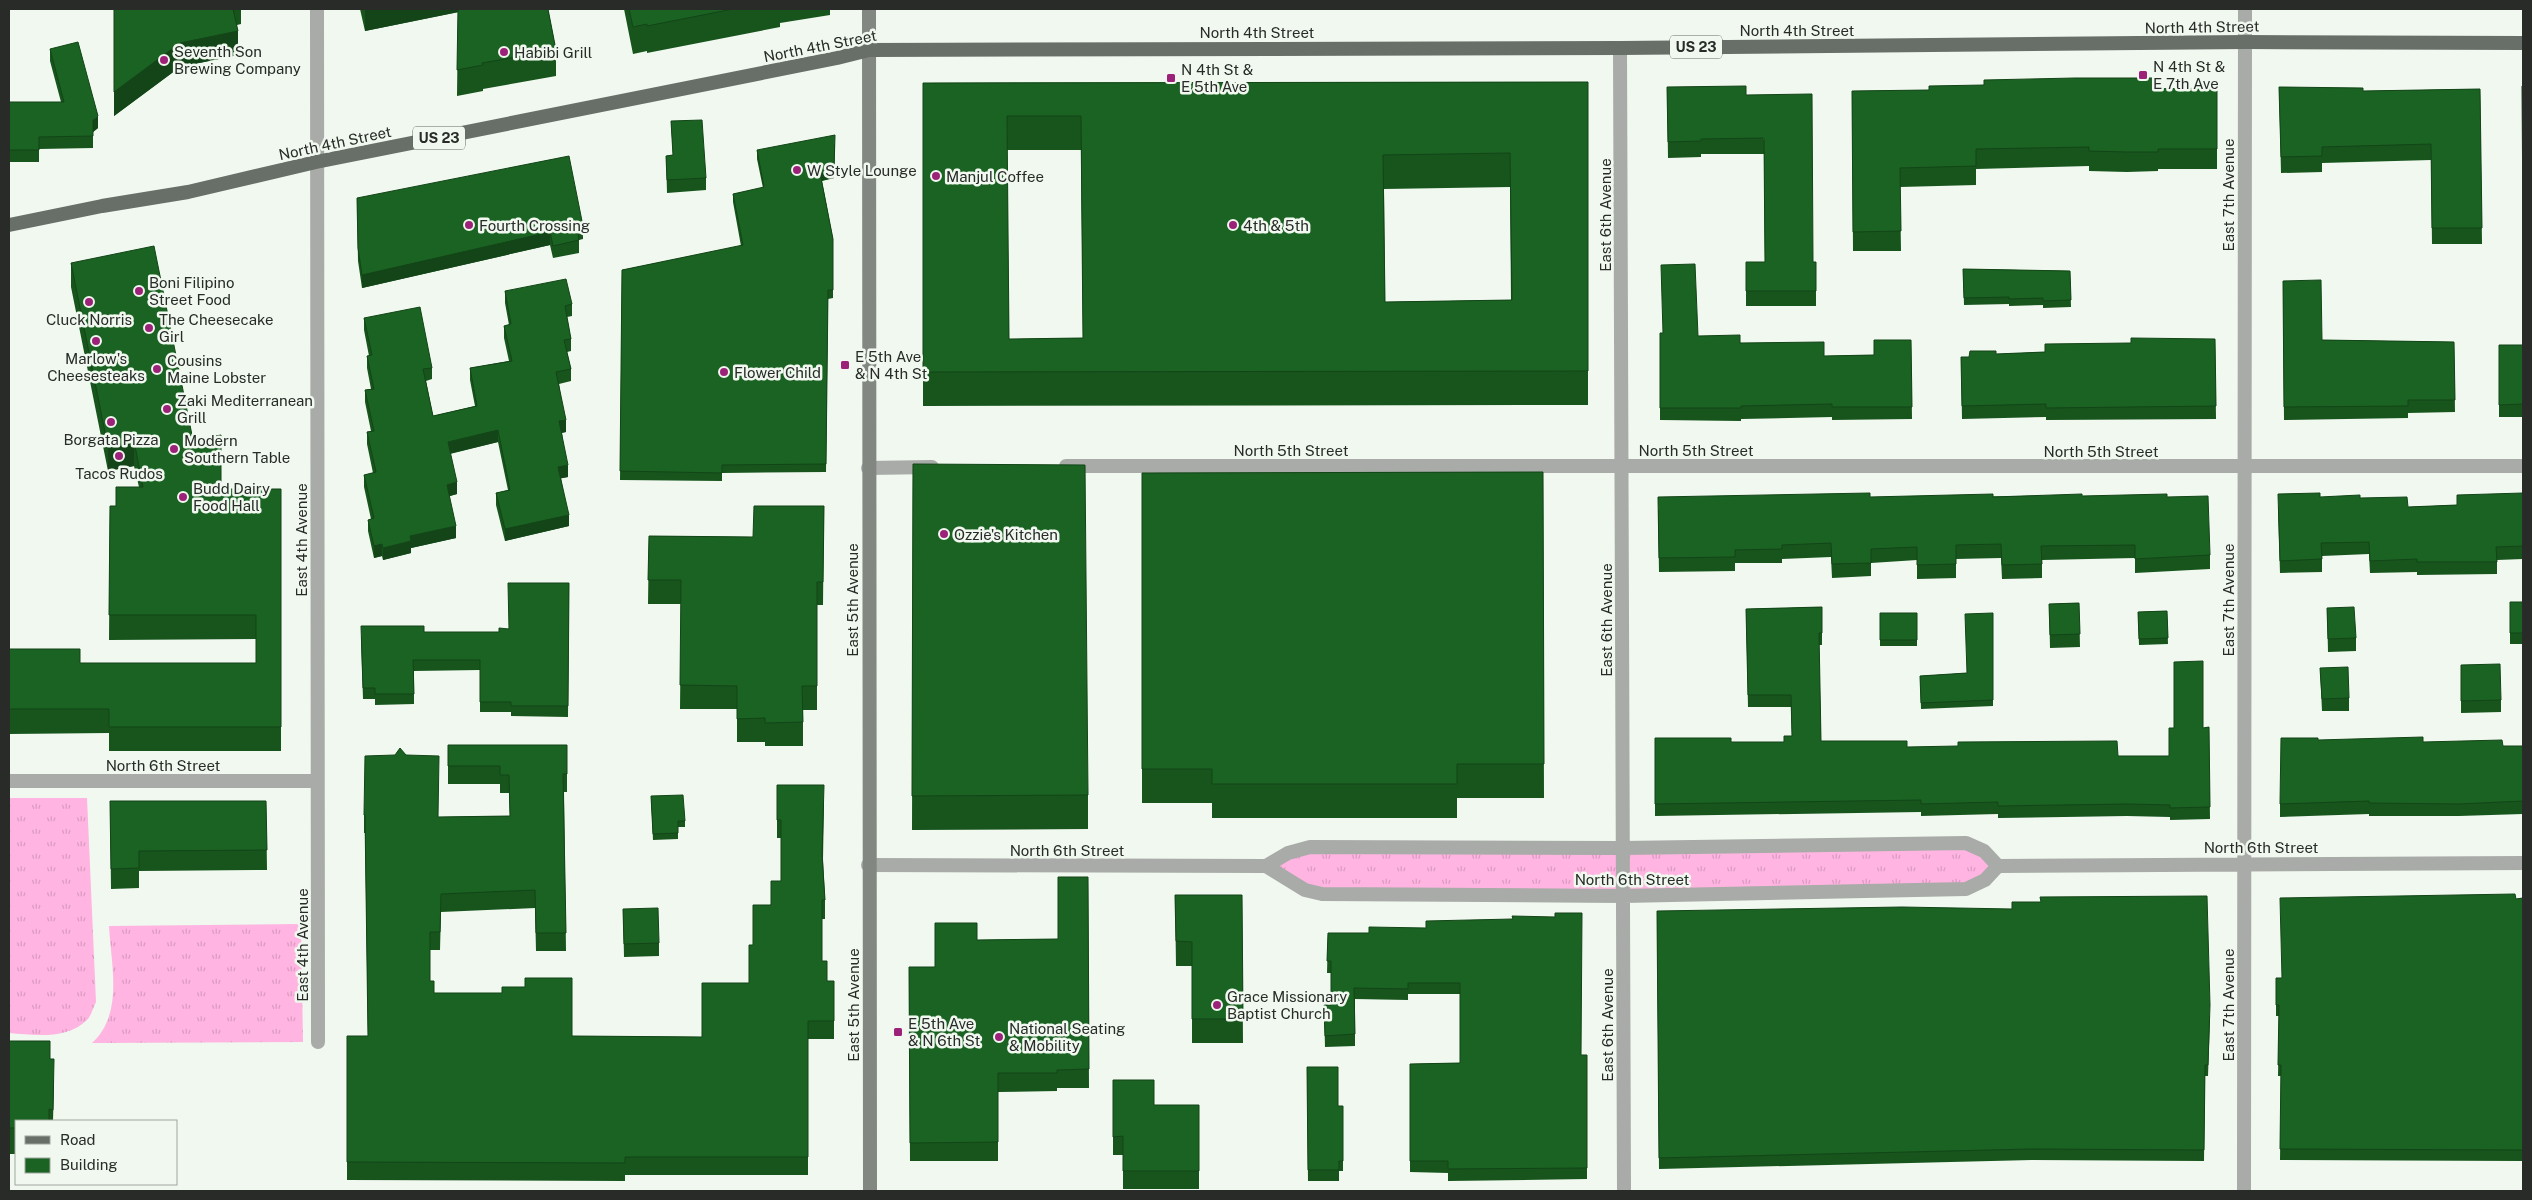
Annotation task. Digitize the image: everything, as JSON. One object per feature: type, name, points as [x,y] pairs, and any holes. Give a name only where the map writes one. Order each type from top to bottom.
[{"type":"main road","name":"East 5th Avenue","points":[[869,9],[868,865],[870,1191]]},
{"type":"main road","name":"North 4th Street","points":[[9,225],[188,192],[316,162],[869,50],[1620,48],[2245,42],[2523,43]]},
{"type":"street","name":"East 4th Avenue","points":[[317,9],[318,1042]]},
{"type":"street","name":"East 7th Avenue","points":[[2244,1191],[2245,9]]},
{"type":"street","name":"East 6th Avenue","points":[[1620,48],[1624,1191]]},
{"type":"street","name":"North 5th Street","points":[[1056,466],[2523,466]]},
{"type":"street","points":[[868,468],[950,467]]},
{"type":"street","name":"North 6th Street","points":[[9,781],[317,781]]},
{"type":"street","name":"North 6th Street","points":[[868,865],[1266,866],[1288,853],[1310,847],[1623,848],[1966,843],[1984,852],[1998,866],[2244,863],[2523,863]]},
{"type":"street","name":"North 6th Street","points":[[1266,866],[1305,890],[1322,894],[1623,896],[1966,889],[1985,880],[1998,866]]},
{"type":"green space","points":[[9,798],[87,798],[96,1002],[87,1020],[70,1031],[50,1035],[9,1033]]},
{"type":"green space","points":[[1966,843],[1998,866],[1966,889],[1322,894],[1266,866],[1288,853]]},
{"type":"green space","points":[[301,924],[303,1042],[92,1043],[102,1031],[112,1004],[113,973],[109,926]]},
{"type":"building","name":"Seventh Son Brewing Company","points":[[114,9],[233,9],[238,31],[180,43],[114,92]]},
{"type":"building","points":[[458,9],[548,9],[556,50],[482,63],[483,65],[457,70]]},
{"type":"building","points":[[629,9],[733,9],[633,27]]},
{"type":"building","points":[[78,42],[98,116],[93,120],[93,136],[39,137],[39,150],[9,150],[9,102],[64,102],[50,49]]},
{"type":"building","points":[[2152,78],[2152,89],[2217,88],[2217,149],[2158,149],[2158,152],[2127,152],[2089,151],[2089,147],[1976,149],[1976,166],[1900,168],[1901,231],[1853,232],[1852,91],[1929,90],[1929,86],[1984,85],[1984,80]]},
{"type":"building","name":"4th & 5th","points":[[1588,82],[1588,371],[923,372],[923,83]],"holes":[[[1007,116],[1081,116],[1083,338],[1009,339]],[[1510,153],[1512,300],[1385,302],[1383,155]]]},
{"type":"building","points":[[1746,86],[1746,95],[1812,94],[1813,262],[1816,262],[1816,291],[1746,291],[1746,262],[1765,262],[1764,138],[1701,139],[1701,141],[1668,142],[1667,87]]},
{"type":"building","points":[[2522,86],[2523,86],[2523,229]]},
{"type":"building","points":[[2279,87],[2363,88],[2363,91],[2480,89],[2482,228],[2432,228],[2431,144],[2322,147],[2322,156],[2281,157]]},
{"type":"building","points":[[702,120],[706,178],[667,180],[666,156],[673,155],[671,121]]},
{"type":"building","name":"Flower Child","points":[[835,135],[834,170],[820,173],[833,239],[833,290],[828,290],[826,464],[722,465],[722,473],[620,471],[622,270],[743,245],[733,194],[764,187],[757,150]]},
{"type":"building","name":"Fourth Crossing","points":[[569,156],[583,226],[577,227],[579,240],[553,246],[550,232],[362,275],[358,248],[357,198]]},
{"type":"building","name":"Budd Dairy Food Hall","points":[[154,246],[193,440],[221,435],[221,489],[281,489],[281,727],[109,727],[109,709],[9,709],[9,649],[80,649],[80,663],[256,663],[256,615],[109,615],[110,506],[116,506],[116,487],[143,487],[134,441],[108,447],[71,263]]},
{"type":"building","points":[[1695,264],[1698,336],[1740,335],[1740,343],[1824,342],[1824,356],[1874,355],[1874,340],[1911,340],[1912,407],[1832,407],[1832,404],[1741,406],[1741,408],[1660,408],[1660,333],[1663,333],[1661,265]]},
{"type":"building","points":[[1963,269],[2070,271],[2071,300],[2043,301],[2043,298],[2009,299],[2009,297],[1964,298]]},
{"type":"building","points":[[566,279],[572,304],[565,306],[571,339],[564,340],[571,369],[556,372],[566,420],[559,421],[568,465],[558,467],[569,515],[505,529],[496,493],[510,490],[498,430],[448,442],[457,482],[447,485],[456,526],[410,536],[411,541],[383,548],[382,544],[374,546],[368,520],[374,518],[364,475],[376,472],[367,432],[374,431],[365,390],[374,389],[367,356],[372,355],[364,318],[420,307],[432,368],[423,369],[433,416],[477,406],[470,368],[512,361],[504,326],[511,324],[505,291]]},
{"type":"building","points":[[2321,280],[2322,340],[2454,342],[2455,400],[2408,400],[2408,406],[2284,407],[2283,281]]},
{"type":"building","points":[[2131,338],[2215,339],[2216,406],[2046,408],[2046,404],[1962,406],[1961,357],[1969,357],[1970,351],[1996,351],[1996,354],[2045,352],[2045,344],[2131,343]]},
{"type":"building","points":[[2499,345],[2523,345],[2523,404],[2499,405]]},
{"type":"building","points":[[913,464],[1085,465],[1088,795],[912,796]]},
{"type":"building","points":[[1543,472],[1544,764],[1457,764],[1457,784],[1212,784],[1212,769],[1142,769],[1142,473]]},
{"type":"building","points":[[1870,493],[1870,497],[1993,494],[1993,497],[2082,494],[2082,496],[2167,494],[2167,497],[2208,496],[2210,555],[2135,559],[2135,545],[2041,546],[2042,564],[2002,565],[2001,544],[1956,545],[1956,564],[1917,565],[1917,547],[1871,549],[1871,563],[1832,564],[1831,543],[1782,545],[1782,549],[1735,550],[1735,557],[1659,558],[1658,497]]},
{"type":"building","points":[[2320,493],[2320,497],[2360,495],[2360,498],[2407,497],[2408,507],[2457,505],[2457,495],[2523,493],[2523,546],[2496,547],[2497,562],[2417,562],[2417,559],[2370,561],[2369,542],[2321,543],[2322,559],[2280,561],[2278,494]]},
{"type":"building","points":[[754,506],[824,506],[823,582],[817,582],[817,686],[802,686],[803,722],[765,723],[765,718],[737,719],[737,686],[680,685],[681,580],[648,580],[649,536],[753,537]]},
{"type":"building","points":[[508,583],[569,583],[568,706],[511,706],[511,702],[480,702],[480,660],[413,660],[414,694],[375,694],[375,688],[363,688],[361,626],[424,626],[424,632],[499,632],[499,628],[509,629]]},
{"type":"building","points":[[2510,602],[2523,602],[2523,633],[2510,633]]},
{"type":"building","points":[[2079,603],[2080,634],[2050,635],[2049,604]]},
{"type":"building","points":[[1822,607],[1822,633],[1819,633],[1821,741],[1907,741],[1907,747],[1958,746],[1958,742],[2117,741],[2118,756],[2169,756],[2169,728],[2174,728],[2174,662],[2203,661],[2203,728],[2209,727],[2210,807],[2170,808],[2170,805],[2127,804],[1998,806],[1998,802],[1921,804],[1921,800],[1655,804],[1655,738],[1731,738],[1731,742],[1784,742],[1784,736],[1792,736],[1791,695],[1748,695],[1746,609]]},
{"type":"building","points":[[2354,607],[2356,638],[2328,639],[2327,608]]},
{"type":"building","points":[[2167,611],[2168,638],[2139,639],[2138,612]]},
{"type":"building","points":[[1880,613],[1917,613],[1917,640],[1880,640]]},
{"type":"building","points":[[1993,613],[1993,700],[1921,703],[1920,676],[1967,673],[1965,614]]},
{"type":"building","points":[[2500,664],[2501,700],[2461,701],[2461,665]]},
{"type":"building","points":[[2348,667],[2349,698],[2322,699],[2320,668]]},
{"type":"building","points":[[2423,737],[2423,742],[2502,740],[2503,746],[2523,746],[2523,801],[2459,804],[2369,803],[2369,801],[2280,804],[2281,738],[2318,738],[2318,740]]},
{"type":"building","points":[[448,745],[567,745],[567,774],[563,774],[566,933],[536,933],[535,890],[441,894],[440,932],[430,932],[430,981],[434,981],[434,993],[502,993],[502,987],[525,987],[525,978],[572,978],[572,1036],[702,1037],[702,983],[749,983],[749,945],[753,945],[753,905],[771,905],[771,881],[781,881],[781,820],[777,820],[777,785],[824,785],[822,854],[825,900],[822,900],[822,961],[827,961],[827,981],[834,981],[834,1021],[808,1021],[808,1157],[625,1157],[625,1163],[347,1162],[347,1036],[368,1036],[364,815],[365,756],[395,755],[400,748],[406,755],[439,756],[438,817],[510,816],[509,775],[500,775],[500,766],[448,766]]},
{"type":"building","points":[[683,795],[685,821],[678,821],[678,833],[653,834],[651,796]]},
{"type":"building","points":[[110,801],[266,801],[267,850],[139,851],[139,868],[111,869]]},
{"type":"building","name":"National Seating & Mobility","points":[[1058,877],[1088,877],[1089,1069],[1057,1070],[1057,1073],[998,1073],[998,1142],[910,1143],[909,967],[935,967],[935,923],[977,923],[977,940],[1058,939]]},
{"type":"building","points":[[2515,894],[2516,899],[2523,898],[2523,1150],[2280,1149],[2281,1065],[2278,1065],[2279,1005],[2276,1005],[2276,978],[2282,978],[2280,898]]},
{"type":"building","name":"Grace Missionary Baptist Church","points":[[1175,895],[1242,895],[1243,1019],[1192,1019],[1192,942],[1176,941]]},
{"type":"building","points":[[2207,896],[2210,1005],[2208,1065],[2205,1065],[2204,1150],[2032,1149],[1659,1158],[1657,911],[1902,907],[2012,909],[2012,902],[2041,902],[2040,897]]},
{"type":"building","points":[[658,908],[659,943],[624,944],[623,909]]},
{"type":"building","points":[[1555,913],[1582,913],[1581,1055],[1587,1055],[1587,1168],[1448,1169],[1448,1161],[1410,1161],[1410,1064],[1460,1063],[1460,983],[1408,983],[1408,989],[1354,988],[1355,1034],[1325,1036],[1324,1005],[1331,1005],[1331,961],[1327,961],[1328,933],[1369,933],[1369,927],[1426,928],[1426,921],[1513,919],[1512,916],[1555,917]]},
{"type":"building","points":[[9,1041],[50,1041],[50,1059],[54,1059],[53,1110],[49,1109],[49,1120],[15,1120],[15,1128],[9,1128]]},
{"type":"building","points":[[1307,1067],[1338,1067],[1338,1106],[1343,1106],[1343,1161],[1339,1161],[1339,1170],[1308,1170]]},
{"type":"building","points":[[1113,1080],[1154,1080],[1154,1105],[1199,1105],[1199,1171],[1123,1171],[1123,1136],[1113,1137]]},
{"type":"place","name":"Habibi Grill","points":[[504,52]]},
{"type":"place","name":"Seventh Son Brewing Company","points":[[164,60]]},
{"type":"place","name":"N 4th St & E 7th Ave","points":[[2143,75]]},
{"type":"place","name":"N 4th St & E 5th Ave","points":[[1171,78]]},
{"type":"place","name":"W Style Lounge","points":[[797,170]]},
{"type":"place","name":"Manjul Coffee","points":[[936,176]]},
{"type":"place","name":"Fourth Crossing","points":[[469,225]]},
{"type":"place","name":"4th & 5th","points":[[1233,225]]},
{"type":"place","name":"Boni Filipino Street Food","points":[[139,291]]},
{"type":"place","name":"Cluck Norris","points":[[89,302]]},
{"type":"place","name":"The Cheesecake Girl","points":[[149,328]]},
{"type":"place","name":"Marlow's Cheesesteaks","points":[[96,341]]},
{"type":"place","name":"E 5th Ave & N 4th St","points":[[845,365]]},
{"type":"place","name":"Cousins Maine Lobster","points":[[157,369]]},
{"type":"place","name":"Flower Child","points":[[724,372]]},
{"type":"place","name":"Zaki Mediterranean Grill","points":[[167,409]]},
{"type":"place","name":"Borgata Pizza","points":[[111,422]]},
{"type":"place","name":"Modern Southern Table","points":[[174,449]]},
{"type":"place","name":"Tacos Rudos","points":[[119,456]]},
{"type":"place","name":"Budd Dairy Food Hall","points":[[183,497]]},
{"type":"place","name":"Ozzie's Kitchen","points":[[944,534]]},
{"type":"place","name":"Grace Missionary Baptist Church","points":[[1217,1005]]},
{"type":"place","name":"E 5th Ave & N 6th St","points":[[898,1032]]},
{"type":"place","name":"National Seating & Mobility","points":[[999,1037]]}]
